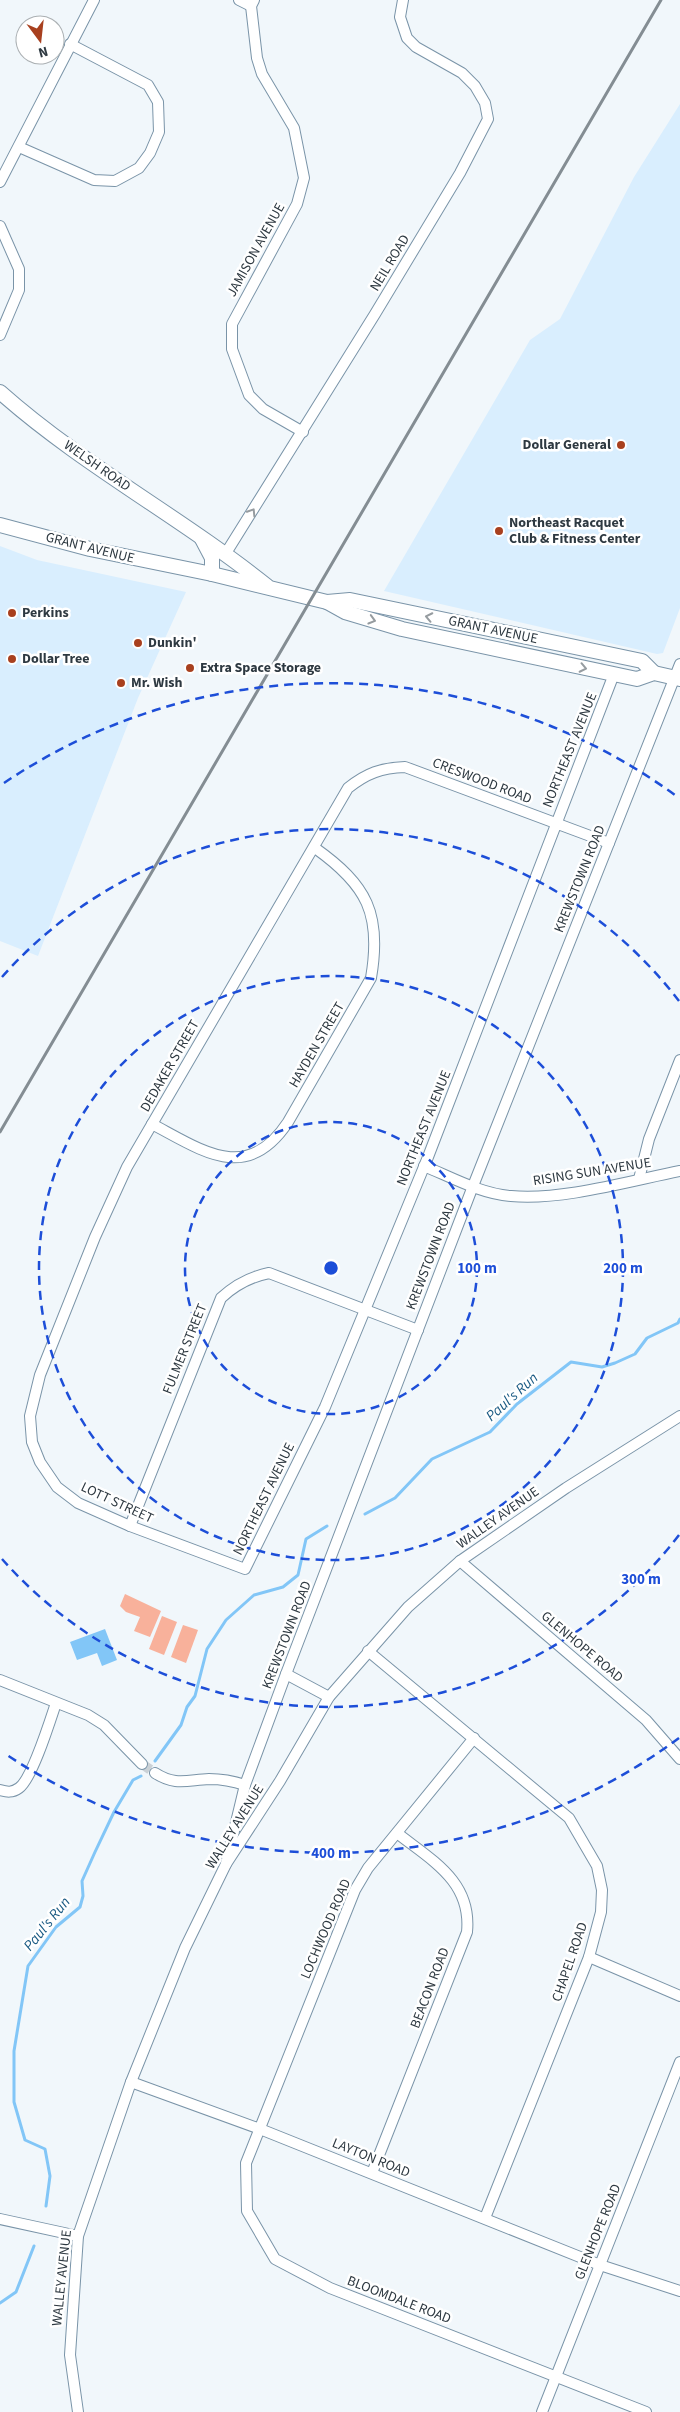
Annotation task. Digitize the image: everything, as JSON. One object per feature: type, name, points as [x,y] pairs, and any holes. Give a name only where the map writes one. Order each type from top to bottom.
[{"type":"main road","name":"WELSH ROAD","points":[[0,392],[43,428],[226,553],[269,588]]},
{"type":"main road","name":"GRANT AVENUE","points":[[0,524],[104,553],[212,574],[327,602],[345,612],[402,628],[636,679],[654,673],[678,678]]},
{"type":"main road","name":"WELSH ROAD","points":[[198,534],[210,552],[212,574]]},
{"type":"main road","name":"GRANT AVENUE","points":[[327,602],[350,600],[642,661],[654,673]]},
{"type":"street","points":[[0,182],[94,0]]},
{"type":"street","points":[[238,0],[252,3]]},
{"type":"street","name":"NEIL ROAD","points":[[226,553],[303,432],[460,173],[488,119],[485,103],[476,86],[462,73],[416,47],[407,38],[400,17],[403,0]]},
{"type":"street","name":"JAMISON AVENUE","points":[[252,3],[257,58],[266,82],[294,128],[304,178],[297,204],[232,324],[232,349],[249,394],[263,409],[303,432]]},
{"type":"street","points":[[18,147],[94,180],[115,181],[139,168],[151,152],[159,132],[158,102],[148,85],[70,44]]},
{"type":"street","points":[[0,226],[19,269],[18,290],[0,335]]},
{"type":"street","name":"KREWSTOWN ROAD","points":[[226,1864],[245,1785],[286,1674],[473,1186],[609,843],[678,678],[680,664]]},
{"type":"street","name":"NORTHEAST AVENUE","points":[[230,1565],[244,1569],[325,1407],[364,1308],[424,1166],[614,674]]},
{"type":"street","name":"CRESWOOD ROAD","points":[[400,767],[405,766],[609,843]]},
{"type":"street","name":"DEDAKER STREET","points":[[31,1426],[32,1400],[40,1375],[126,1167],[266,927],[315,848],[348,788],[364,775],[391,767],[400,767]]},
{"type":"street","name":"HAYDEN STREET","points":[[152,1124],[198,1149],[229,1158],[263,1151],[277,1138],[288,1122],[371,978],[376,952],[369,905],[357,885],[340,866],[315,848]]},
{"type":"street","points":[[639,1179],[649,1139],[680,1060]]},
{"type":"street","name":"RISING SUN AVENUE","points":[[424,1166],[473,1186],[509,1196],[551,1196],[680,1171]]},
{"type":"street","name":"FULMER STREET","points":[[130,1526],[220,1298],[244,1280],[269,1273],[418,1330]]},
{"type":"street","name":"WALLEY AVENUE","points":[[78,2412],[70,2355],[78,2236],[130,2082],[185,1948],[226,1864],[280,1781],[329,1697],[408,1607],[460,1561],[566,1488],[680,1416]]},
{"type":"street","name":"LOTT STREET","points":[[31,1426],[32,1442],[40,1462],[57,1487],[78,1503],[130,1526],[230,1565]]},
{"type":"street","name":"GLENHOPE ROAD","points":[[460,1561],[646,1720],[680,1759]]},
{"type":"street","name":"CHAPEL ROAD","points":[[368,1651],[569,1818],[597,1866],[602,1890],[601,1912],[589,1957],[484,2218]]},
{"type":"street","points":[[286,1674],[329,1697]]},
{"type":"street","points":[[0,1680],[56,1704],[88,1715],[104,1725],[142,1764]]},
{"type":"street","points":[[0,1790],[11,1792],[20,1787],[37,1756],[56,1704]]},
{"type":"street","name":"LOCHWOOD ROAD","points":[[260,2129],[355,1890],[368,1868],[474,1738]]},
{"type":"street","points":[[155,1773],[166,1780],[178,1782],[228,1780],[245,1785]]},
{"type":"street","name":"BEACON ROAD","points":[[372,2173],[467,1932],[468,1923],[464,1900],[450,1874],[397,1833]]},
{"type":"street","points":[[589,1957],[680,1996]]},
{"type":"street","name":"GLENHOPE ROAD","points":[[542,2412],[680,2062]]},
{"type":"street","name":"LAYTON ROAD","points":[[130,2082],[260,2129],[600,2265],[680,2291]]},
{"type":"street","name":"BLOOMDALE ROAD","points":[[260,2129],[246,2163],[247,2211],[275,2259],[330,2288],[646,2412]]},
{"type":"street","points":[[0,2219],[78,2236]]},
{"type":"shaded area","points":[[680,104],[680,608],[663,653],[657,654],[384,591],[530,340],[560,319],[634,177]]},
{"type":"shaded area","points":[[0,546],[37,560],[186,592],[138,698],[38,956],[0,941]]},
{"type":"shaded area","points":[[125,1594],[161,1611],[150,1637],[134,1631],[140,1617],[126,1612],[120,1606]]},
{"type":"shaded area","points":[[162,1616],[177,1622],[164,1655],[149,1649]]},
{"type":"shaded area","points":[[183,1625],[198,1630],[186,1663],[171,1657]]},
{"type":"water","points":[[105,1629],[117,1660],[102,1666],[97,1653],[77,1660],[70,1642]]},
{"type":"waterway","name":"Paul's Run","points":[[365,1514],[395,1498],[432,1459],[490,1432],[517,1404],[571,1362],[602,1367],[615,1363],[635,1354],[647,1338],[678,1323],[680,1319]]},
{"type":"waterway","name":"Paul's Run","points":[[155,1761],[181,1725],[187,1707],[195,1696],[207,1649],[226,1620],[254,1595],[283,1587],[298,1575],[306,1539],[327,1526]]},
{"type":"waterway","name":"Paul's Run","points":[[46,2206],[50,2176],[45,2149],[25,2140],[14,2102],[14,2051],[28,1966],[56,1927],[80,1907],[83,1896],[82,1881],[95,1852],[114,1812],[133,1780],[141,1776]]},
{"type":"waterway","name":"Paul's Run","points":[[0,2303],[16,2292],[34,2246]]},
{"type":"tunnel","points":[[142,1764],[155,1773]]},
{"type":"railway","points":[[0,1132],[661,0]]},
{"type":"place","name":"Dollar General","points":[[621,445]]},
{"type":"place","name":"Northeast Racquet Club & Fitness Center","points":[[499,531]]},
{"type":"place","name":"Perkins","points":[[12,613]]},
{"type":"place","name":"Dunkin'","points":[[138,643]]},
{"type":"place","name":"Dollar Tree","points":[[12,659]]},
{"type":"place","name":"Extra Space Storage","points":[[190,668]]},
{"type":"place","name":"Mr. Wish","points":[[121,683]]}]
